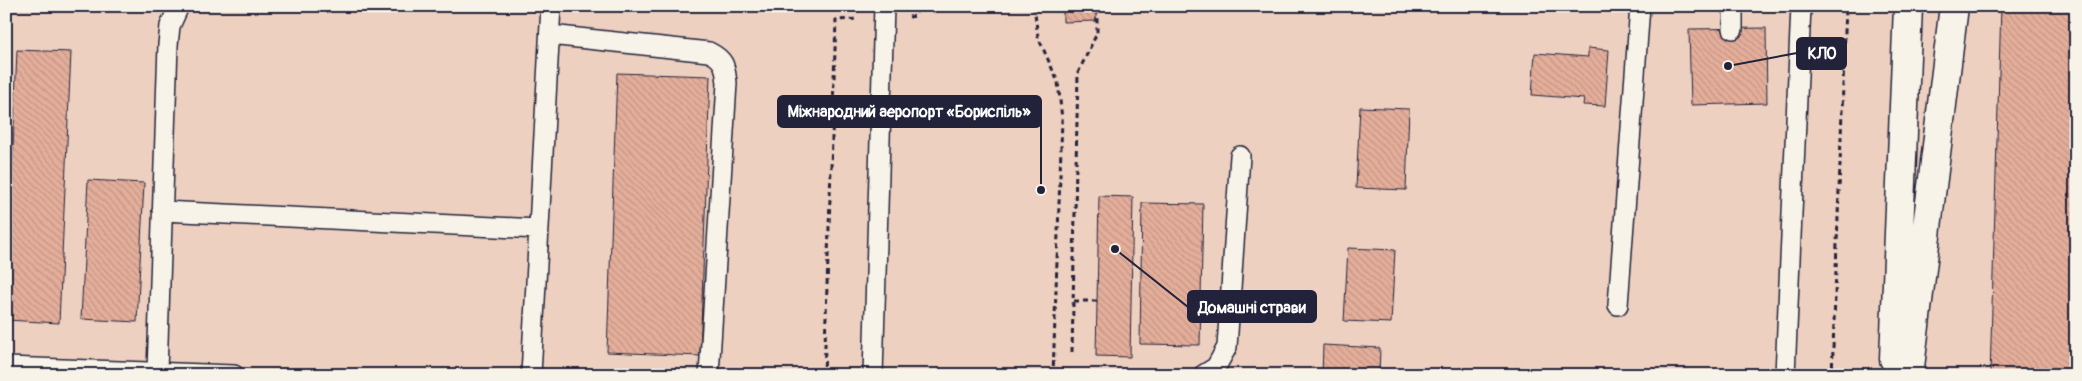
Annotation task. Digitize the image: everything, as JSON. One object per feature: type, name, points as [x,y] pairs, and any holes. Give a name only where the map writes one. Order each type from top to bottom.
[{"type":"highway","points":[[1893,375],[1908,6]]},
{"type":"highway","points":[[1909,375],[1954,6]]},
{"type":"lane","points":[[157,372],[168,45],[170,26],[178,6]]},
{"type":"lane","points":[[531,375],[551,6]]},
{"type":"lane","points":[[873,375],[884,6]]},
{"type":"lane","points":[[1618,305],[1640,6]]},
{"type":"lane","points":[[1733,6],[1733,29]]},
{"type":"lane","points":[[1785,375],[1801,6]]},
{"type":"lane","points":[[550,35],[709,52],[721,58],[725,67],[727,84],[708,375]]},
{"type":"lane","points":[[1202,375],[1216,368],[1228,347],[1240,156]]},
{"type":"lane","points":[[162,211],[539,228]]},
{"type":"lane","points":[[6,367],[234,375]]},
{"type":"path","points":[[1034,6],[1038,37],[1058,82],[1062,120],[1053,375]]},
{"type":"path","points":[[1072,352],[1078,73],[1097,33],[1098,6]]},
{"type":"path","points":[[1832,375],[1846,6]]},
{"type":"path","points":[[824,375],[836,20]]},
{"type":"path","points":[[1074,301],[1098,301]]},
{"type":"shaded area","points":[[6,6],[2076,6],[2076,375],[6,375]]},
{"type":"building","points":[[1063,6],[1096,6],[1096,21],[1063,22]]},
{"type":"building","points":[[2001,6],[2076,6],[2076,375],[1990,375]]},
{"type":"building","points":[[1766,28],[1767,103],[1691,105],[1689,29]]},
{"type":"building","points":[[1588,48],[1609,50],[1605,106],[1583,105],[1584,99],[1532,95],[1535,53],[1588,57]]},
{"type":"building","points":[[17,50],[71,52],[59,323],[6,320]]},
{"type":"building","points":[[617,73],[710,76],[700,356],[607,352]]},
{"type":"building","points":[[1360,107],[1409,109],[1406,190],[1356,188]]},
{"type":"building","points":[[88,180],[144,183],[137,322],[81,319]]},
{"type":"building","points":[[1099,196],[1133,197],[1130,357],[1096,356]]},
{"type":"building","points":[[1142,203],[1203,204],[1200,345],[1140,344]]},
{"type":"building","points":[[1348,248],[1395,250],[1391,323],[1344,321]]},
{"type":"building","points":[[1323,345],[1380,348],[1379,375],[1322,375]]},
{"type":"place","name":"КЛО","points":[[1728,66]]},
{"type":"place","name":"Міжнародний аеропорт «Бориспіль»","points":[[1041,190]]},
{"type":"place","name":"Домашні страви","points":[[1115,249]]}]
